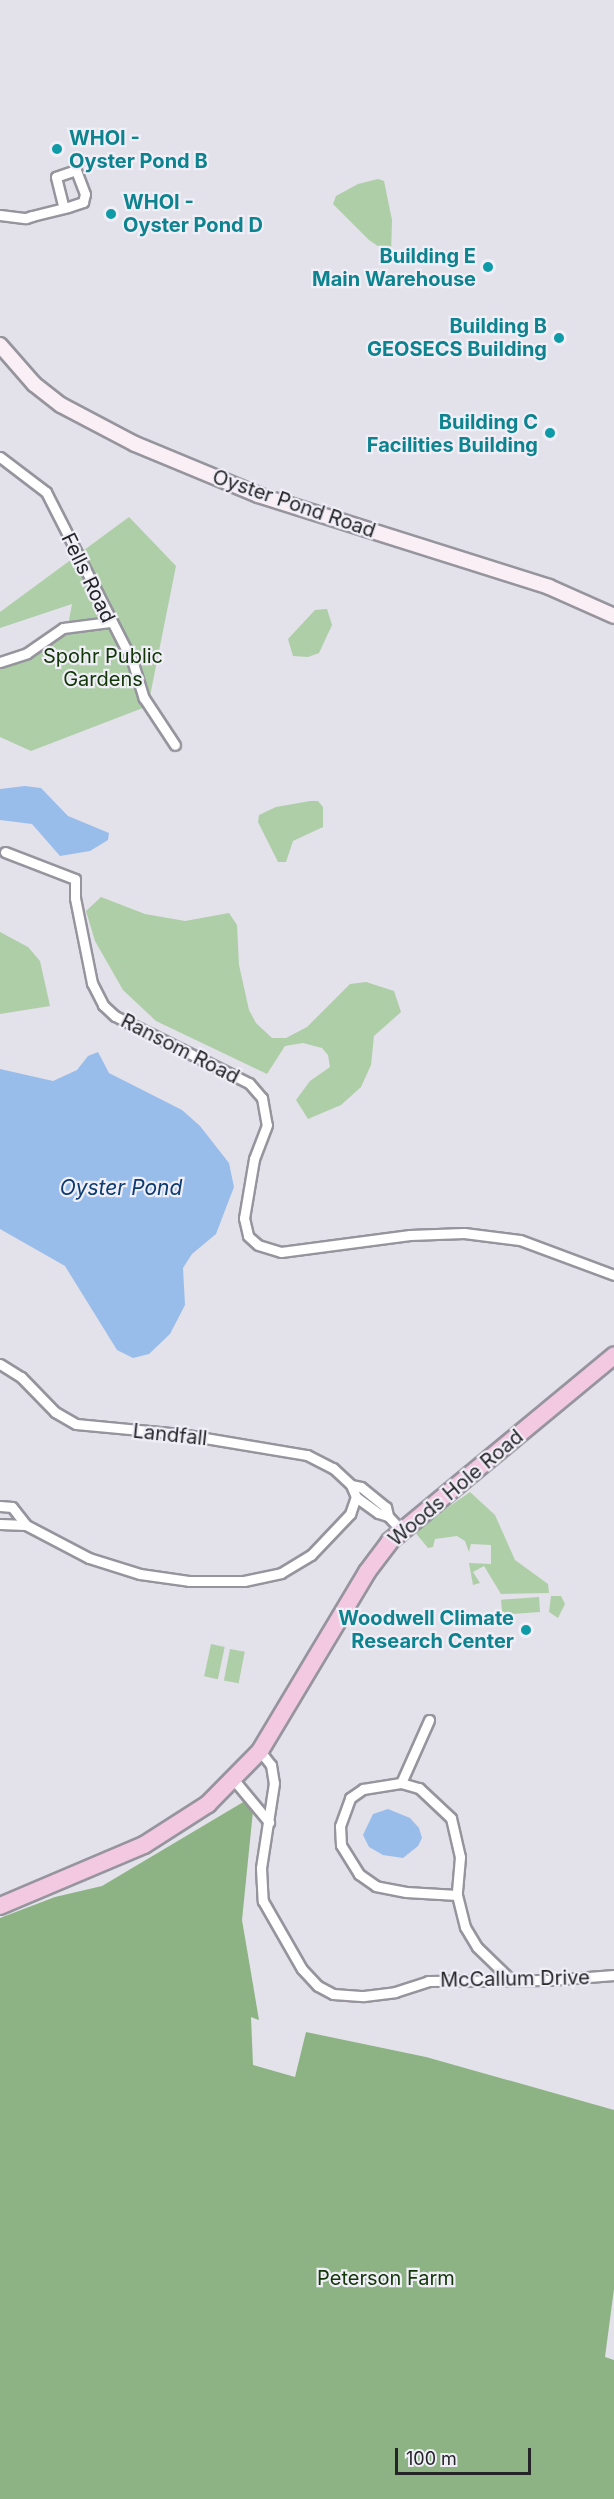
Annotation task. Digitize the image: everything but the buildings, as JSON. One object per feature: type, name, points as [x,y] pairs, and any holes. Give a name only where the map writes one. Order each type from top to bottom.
[{"type":"highway","name":"Woods Hole Road","points":[[0,1906],[159,1838],[208,1804],[234,1780],[260,1750],[367,1572],[401,1530],[614,1356]]},
{"type":"street","points":[[0,215],[18,219],[64,208]]},
{"type":"street","name":"Oyster Pond Road","points":[[0,345],[34,384],[61,405],[135,444],[258,495],[549,587],[614,616]]},
{"type":"street","name":"Fells Road","points":[[0,458],[46,492],[110,622],[133,663],[144,698],[175,745]]},
{"type":"street","points":[[0,662],[27,653],[63,628],[110,622]]},
{"type":"street","name":"Ransom Road","points":[[5,852],[75,879],[75,898],[92,982],[103,1005],[132,1025],[249,1083],[262,1098],[267,1125],[254,1159],[244,1218],[248,1236],[258,1245],[281,1252],[410,1235],[464,1233],[520,1240],[614,1275]]},
{"type":"street","name":"Landfall","points":[[0,1364],[21,1377],[62,1417],[84,1427],[172,1433],[307,1455],[333,1468],[351,1485],[356,1497],[378,1513],[388,1516]]},
{"type":"street","name":"Landfall","points":[[351,1485],[361,1487],[386,1507],[388,1516],[401,1530]]},
{"type":"street","points":[[0,1506],[12,1507],[26,1524],[89,1558],[140,1574],[189,1581],[244,1581],[281,1573],[312,1555],[350,1514],[356,1497]]},
{"type":"street","points":[[0,1524],[26,1524]]},
{"type":"street","points":[[400,1783],[429,1720]]},
{"type":"street","name":"McCallum Drive","points":[[260,1750],[273,1773],[269,1821],[260,1879],[263,1901],[302,1969],[318,1986],[333,1994],[364,1996],[395,1992],[428,1981],[614,1975]]},
{"type":"street","points":[[234,1780],[269,1821]]},
{"type":"street","points":[[457,1895],[384,1889],[359,1874],[345,1854],[340,1826],[350,1798],[363,1788],[400,1783],[419,1788],[451,1818],[460,1857],[457,1895],[465,1927],[477,1947],[511,1980]]},
{"type":"green space","points":[[378,179],[384,181],[392,220],[391,255],[369,240],[333,204],[336,196],[358,184]]},
{"type":"green space","name":"Spohr Public Gardens","points":[[129,517],[176,566],[148,706],[31,751],[0,737],[0,660],[67,631],[72,604],[0,628],[0,612]]},
{"type":"green space","points":[[327,609],[332,625],[319,653],[308,657],[293,656],[288,639],[315,610]]},
{"type":"green space","points":[[318,801],[323,807],[323,827],[293,841],[286,862],[278,862],[258,822],[259,815],[276,807]]},
{"type":"green space","points":[[101,897],[145,914],[185,921],[229,913],[237,925],[239,965],[249,1010],[256,1023],[272,1038],[286,1038],[307,1027],[350,984],[366,982],[394,991],[401,1012],[374,1036],[371,1065],[361,1087],[341,1105],[308,1119],[296,1100],[310,1081],[330,1067],[328,1055],[322,1048],[303,1043],[285,1046],[267,1074],[156,1021],[123,990],[95,941],[86,911]]},
{"type":"green space","points":[[0,932],[28,947],[40,961],[50,1006],[0,1014]]},
{"type":"green space","points":[[470,1492],[495,1515],[515,1560],[548,1584],[549,1593],[501,1594],[484,1566],[473,1572],[480,1583],[473,1585],[469,1563],[491,1564],[491,1545],[471,1544],[469,1552],[465,1541],[457,1536],[435,1539],[433,1547],[428,1548],[414,1531]]},
{"type":"green space","points":[[551,1596],[561,1596],[565,1604],[558,1618],[549,1612]]},
{"type":"green space","points":[[539,1597],[540,1612],[502,1615],[501,1600]]},
{"type":"green space","points":[[211,1644],[225,1647],[218,1679],[204,1676]]},
{"type":"green space","points":[[230,1649],[245,1652],[239,1683],[224,1680]]},
{"type":"green space","name":"Peterson Farm","points":[[245,1801],[253,1811],[242,1920],[259,2020],[251,2017],[253,2065],[295,2077],[306,2032],[426,2057],[614,2110],[614,2289],[605,2357],[614,2360],[614,2499],[0,2499],[0,1918],[55,1897],[102,1886]]},
{"type":"water","points":[[25,786],[41,788],[68,816],[109,833],[108,840],[90,851],[60,856],[32,824],[0,820],[0,789]]},
{"type":"water","name":"Oyster Pond","points":[[98,1052],[109,1073],[182,1110],[200,1126],[229,1163],[234,1187],[216,1234],[192,1254],[183,1268],[185,1305],[170,1334],[149,1354],[133,1358],[117,1350],[65,1266],[0,1229],[0,1069],[53,1081],[77,1070],[88,1056]]},
{"type":"water","points":[[388,1809],[410,1818],[419,1828],[422,1838],[418,1846],[403,1858],[383,1855],[369,1847],[363,1835],[373,1814]]},
{"type":"place","name":"WHOI - Oyster Pond B","points":[[57,149]]},
{"type":"place","name":"WHOI - Oyster Pond D","points":[[111,214]]},
{"type":"place","name":"Building E Main Warehouse","points":[[488,267]]},
{"type":"place","name":"Building B GEOSECS Building","points":[[559,338]]},
{"type":"place","name":"Building C Facilities Building","points":[[550,433]]},
{"type":"place","name":"Woodwell Climate Research Center","points":[[526,1630]]}]
